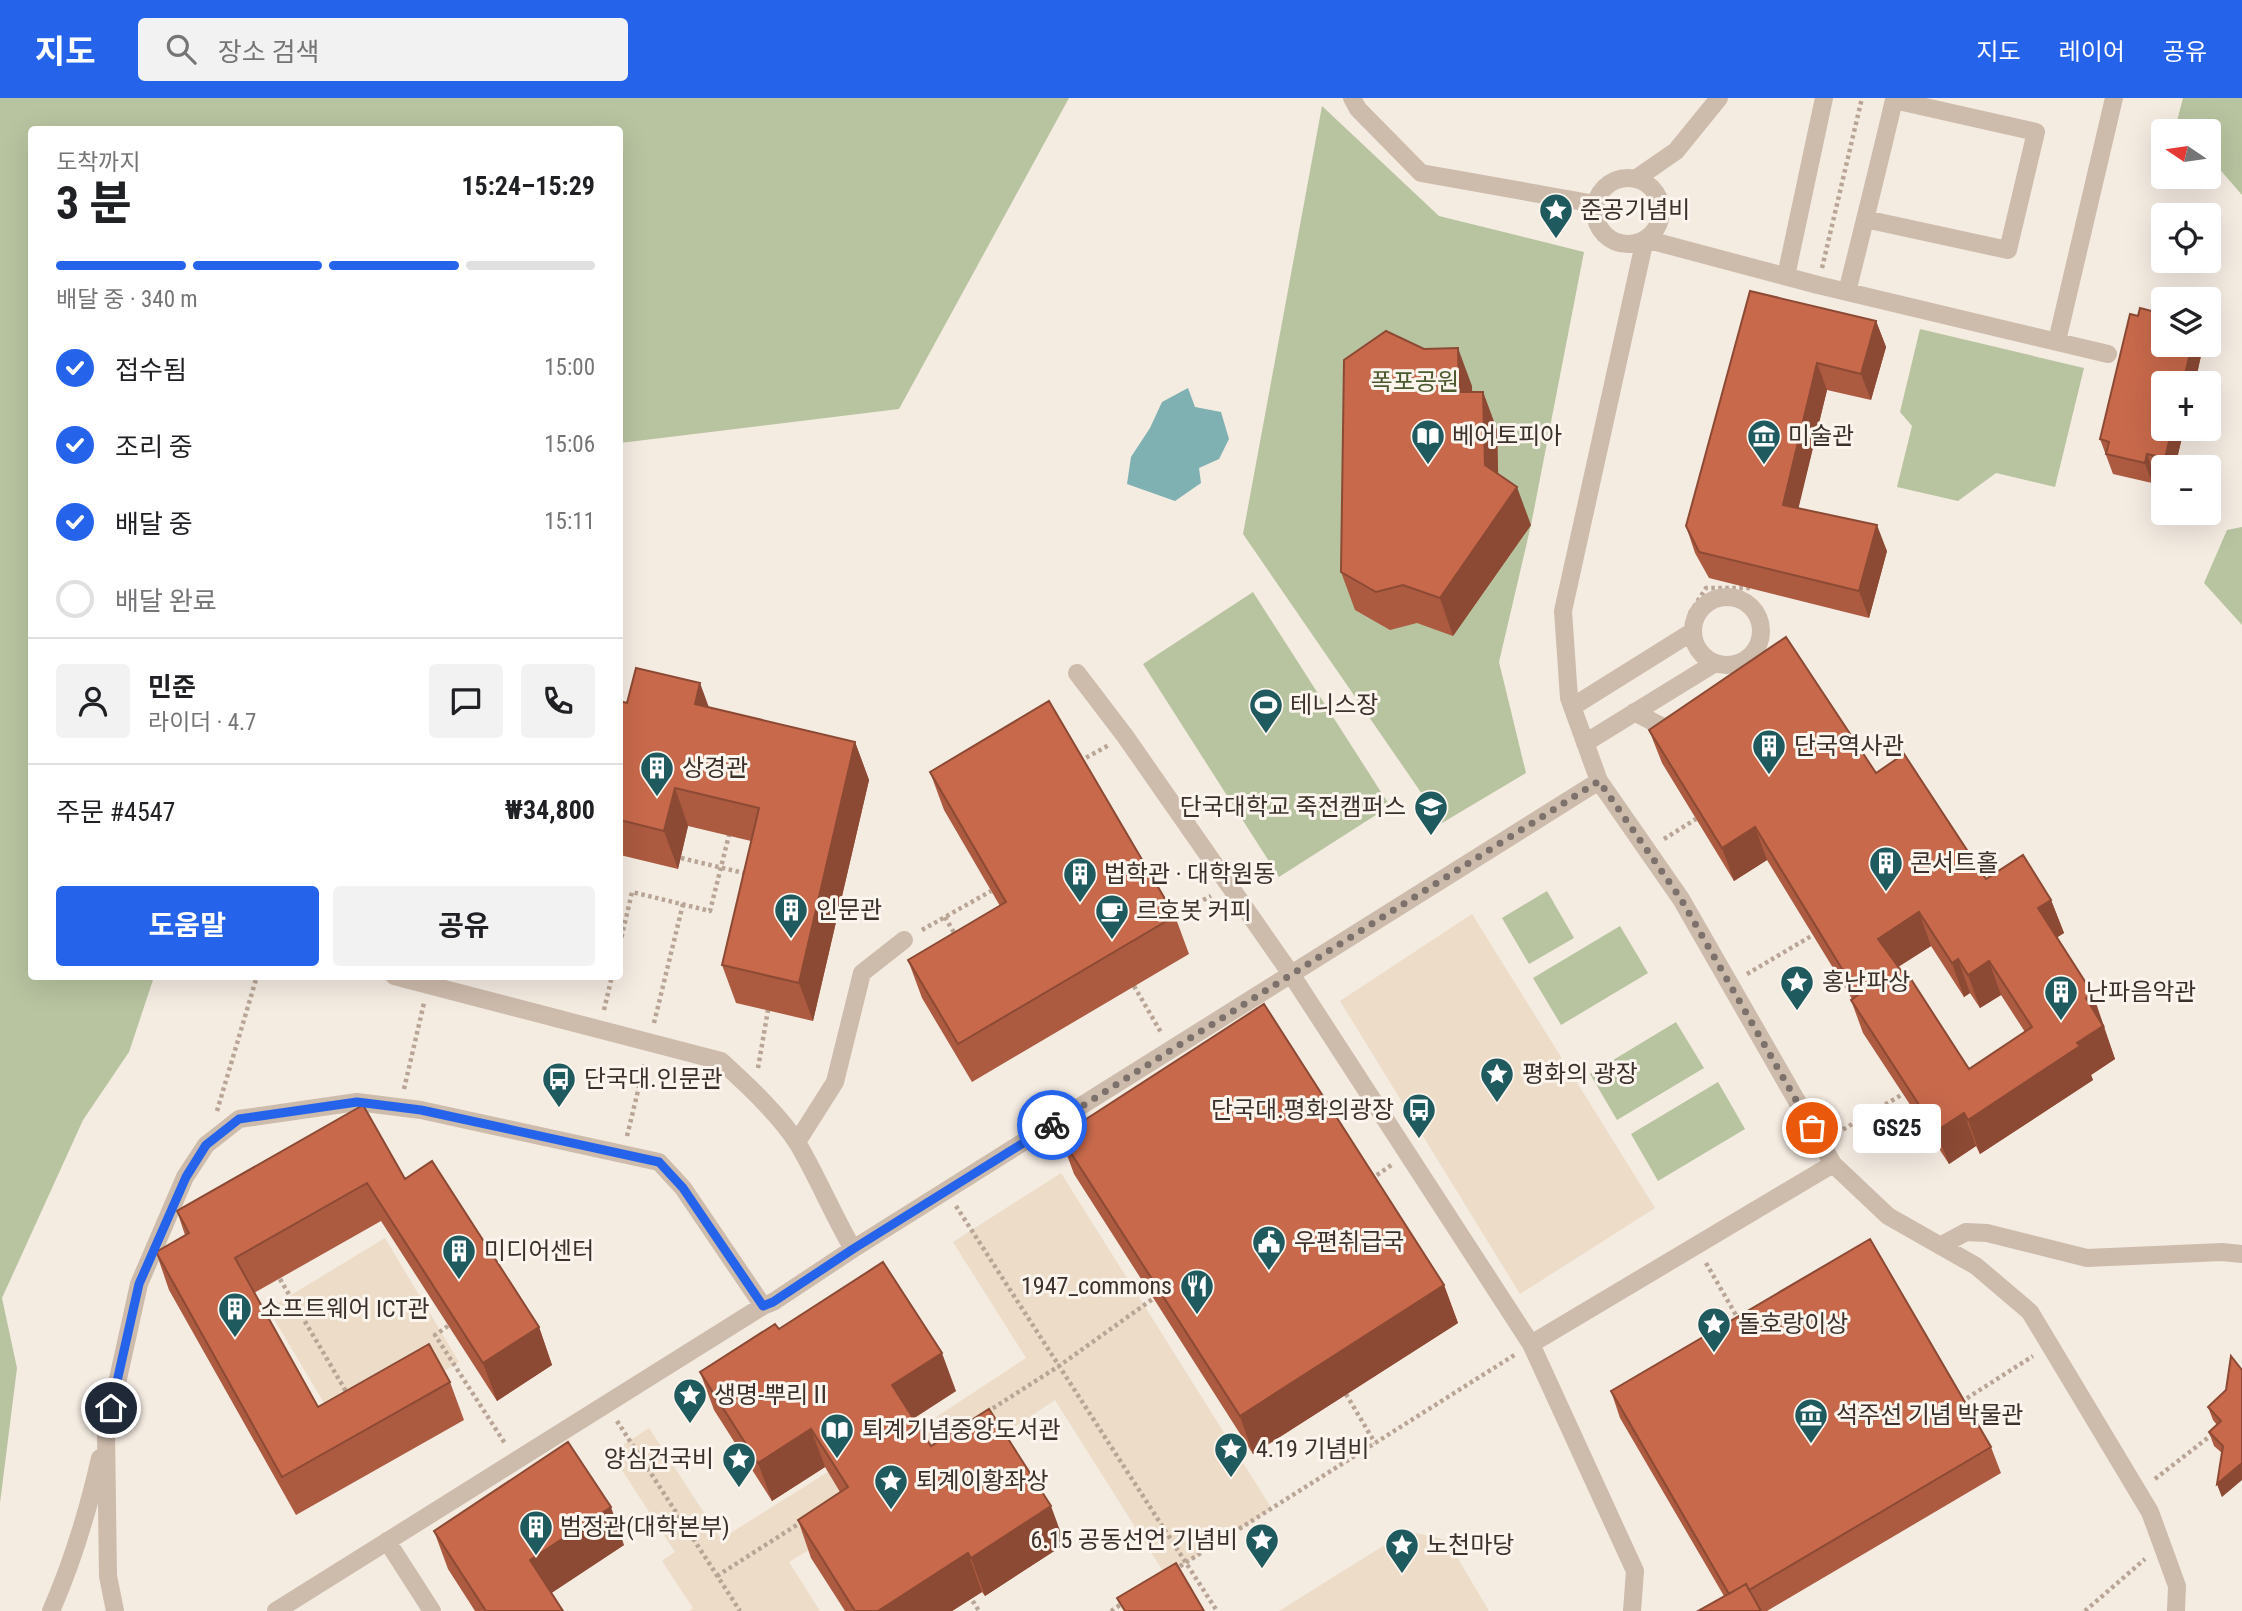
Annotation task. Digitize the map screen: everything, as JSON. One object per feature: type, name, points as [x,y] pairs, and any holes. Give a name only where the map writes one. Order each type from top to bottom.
[{"type":"lane","points":[[1352,98],[1358,109],[1421,173],[1595,204]]},
{"type":"lane","points":[[1637,178],[1676,151],[1719,98]]},
{"type":"lane","points":[[1786,276],[1824,98]]},
{"type":"lane","points":[[2057,341],[2114,98]]},
{"type":"lane","points":[[1847,292],[1894,100],[2036,132],[2008,250],[1865,219]]},
{"type":"lane","points":[[1637,178],[1647,183],[1660,201],[1659,223],[1645,239],[1635,244],[1613,241],[1604,234],[1594,215],[1599,193],[1615,179],[1637,178]]},
{"type":"lane","points":[[1645,239],[1818,285],[2108,354]]},
{"type":"lane","points":[[1645,239],[1563,611],[1569,698],[1599,781],[1681,899],[1833,1164],[1888,1216],[1976,1266],[2030,1312],[2150,1512],[2177,1586],[2176,1611]]},
{"type":"lane","points":[[1716,598],[1738,598],[1748,603],[1760,622],[1759,644],[1752,653],[1734,664],[1715,663],[1699,651],[1692,632],[1699,611],[1716,598]]},
{"type":"lane","points":[[1572,707],[1692,632]]},
{"type":"lane","points":[[1585,743],[1715,663]]},
{"type":"lane","points":[[1734,664],[1735,688]]},
{"type":"lane","points":[[1077,673],[1125,736],[1291,974],[1531,1344],[1635,1571],[1632,1611]]},
{"type":"lane","points":[[1634,712],[1665,729],[1688,715]]},
{"type":"lane","points":[[276,1611],[773,1302],[853,1249],[1599,781]]},
{"type":"lane","points":[[797,1142],[835,1082],[862,973],[904,940]]},
{"type":"lane","points":[[409,980],[721,1061],[754,1092],[797,1142],[853,1249]]},
{"type":"lane","points":[[51,1611],[69,1570],[89,1507],[139,1284],[186,1177],[206,1145],[239,1119],[357,1102],[400,1107],[659,1162],[683,1188],[763,1306]]},
{"type":"lane","points":[[1531,1344],[1833,1164]]},
{"type":"lane","points":[[1940,1246],[1966,1232],[1987,1233],[2087,1258],[2222,1252],[2242,1254]]},
{"type":"lane","points":[[106,1433],[108,1576],[115,1611]]},
{"type":"lane","points":[[387,1541],[432,1611]]},
{"type":"path","points":[[1818,285],[1862,98]]},
{"type":"path","points":[[1077,762],[1125,736]]},
{"type":"path","points":[[1646,849],[1696,819]]},
{"type":"path","points":[[623,931],[632,892],[710,911],[729,835]]},
{"type":"path","points":[[681,858],[754,876]]},
{"type":"path","points":[[1168,918],[1231,886]]},
{"type":"path","points":[[904,940],[991,891]]},
{"type":"path","points":[[661,997],[684,904]]},
{"type":"path","points":[[945,917],[963,947]]},
{"type":"path","points":[[1730,984],[1813,935]]},
{"type":"path","points":[[206,1145],[256,980]]},
{"type":"path","points":[[599,1030],[611,980]]},
{"type":"path","points":[[400,1107],[428,985]]},
{"type":"path","points":[[1134,986],[1171,1049]]},
{"type":"path","points":[[754,1092],[768,1010]]},
{"type":"path","points":[[623,1153],[650,1043]]},
{"type":"path","points":[[1821,1143],[1903,1094]]},
{"type":"path","points":[[1367,1181],[1408,1154]]},
{"type":"path","points":[[946,1191],[1217,1611]]},
{"type":"path","points":[[1696,1246],[1745,1329]]},
{"type":"path","points":[[280,1279],[347,1393]]},
{"type":"path","points":[[981,1416],[1059,1366],[1154,1298]]},
{"type":"path","points":[[448,1326],[435,1335],[516,1460]]},
{"type":"path","points":[[426,1346],[438,1340]]},
{"type":"path","points":[[1166,1576],[1531,1344]]},
{"type":"path","points":[[1960,1403],[2050,1345]]},
{"type":"path","points":[[337,1399],[358,1386]]},
{"type":"path","points":[[1346,1394],[1375,1443]]},
{"type":"path","points":[[607,1404],[740,1611]]},
{"type":"path","points":[[2138,1492],[2220,1428]]},
{"type":"path","points":[[717,1576],[808,1518]]},
{"type":"path","points":[[2085,1611],[2162,1545]]},
{"type":"path","points":[[965,1589],[979,1611]]},
{"type":"path","points":[[1111,1611],[1133,1597]]},
{"type":"green space","points":[[0,98],[1069,98],[899,409],[623,443],[623,126],[28,126],[28,980],[153,980],[129,1052],[83,1120],[2,1298],[17,1368],[0,1503]]},
{"type":"green space","points":[[2183,98],[2242,98],[2242,195],[2221,171],[2221,119],[2178,119]]},
{"type":"green space","name":"폭포공원","points":[[1322,106],[1439,216],[1584,252],[1531,525],[1499,662],[1526,773],[1442,823],[1243,534]]},
{"type":"green space","points":[[1920,329],[2084,368],[2055,487],[1996,473],[1958,501],[1897,487],[1912,426],[1900,412]]},
{"type":"green space","points":[[2242,527],[2242,625],[2204,583],[2227,530]]},
{"type":"green space","name":"테니스장","points":[[1253,592],[1390,806],[1279,877],[1143,664]]},
{"type":"green space","points":[[1547,891],[1574,938],[1529,964],[1502,918]]},
{"type":"green space","points":[[1620,926],[1648,973],[1561,1025],[1533,978]]},
{"type":"green space","points":[[1676,1022],[1704,1068],[1617,1120],[1590,1074]]},
{"type":"green space","points":[[1718,1082],[1745,1129],[1658,1181],[1631,1134]]},
{"type":"shaded area","name":"평화의 광장","points":[[1472,914],[1655,1208],[1520,1294],[1340,1001]]},
{"type":"shaded area","points":[[1061,1173],[1272,1509],[1166,1576],[1055,1400],[940,1477],[912,1433],[1026,1358],[953,1242]]},
{"type":"shaded area","points":[[385,1238],[459,1362],[342,1433],[268,1309]]},
{"type":"shaded area","points":[[649,1428],[721,1539],[828,1472],[858,1520],[789,1562],[820,1611],[689,1611],[693,1608],[662,1561],[675,1552],[611,1453]]},
{"type":"shaded area","name":"노천마당","points":[[1407,1531],[1447,1540],[1489,1611],[1279,1611]]},
{"type":"water","points":[[1188,388],[1195,407],[1221,412],[1229,439],[1219,459],[1199,468],[1201,483],[1175,501],[1127,484],[1131,457],[1150,428],[1162,402]]},
{"type":"building","name":"미술관","points":[[1750,291],[1876,321],[1861,374],[1817,363],[1783,505],[1877,525],[1859,591],[1699,552],[1686,526]]},
{"type":"building","points":[[2140,308],[2151,311],[2151,357],[2189,357],[2186,371],[2151,371],[2151,441],[2169,441],[2166,455],[2147,454],[2145,463],[2106,454],[2109,442],[2100,439],[2130,314],[2138,316]]},
{"type":"building","name":"베어토피아","points":[[1386,331],[1424,349],[1458,348],[1459,392],[1483,392],[1485,465],[1517,487],[1440,598],[1403,585],[1376,592],[1341,572],[1344,360]]},
{"type":"building","points":[[1786,637],[1876,773],[1904,754],[1986,879],[2023,855],[2051,900],[2038,908],[2093,994],[2086,998],[2103,1026],[2077,1043],[2080,1046],[1968,1120],[1964,1113],[1936,1131],[1851,1000],[1858,995],[1755,827],[1722,848],[1649,730]],"holes":[[[1919,912],[1952,963],[1958,959],[1968,975],[1989,961],[2032,1027],[1969,1069],[1905,970],[1902,972],[1878,939]]]},
{"type":"building","points":[[636,668],[700,683],[695,704],[855,742],[799,983],[722,965],[759,808],[675,788],[664,831],[623,821],[623,702],[627,703]]},
{"type":"building","name":"법학관 · 대학원동","points":[[1049,701],[1175,916],[958,1044],[908,960],[1006,902],[930,772]]},
{"type":"building","points":[[1264,1004],[1444,1285],[1240,1416],[1060,1136]]},
{"type":"building","points":[[363,1105],[405,1179],[432,1161],[539,1327],[483,1363],[367,1183],[235,1258],[318,1407],[429,1344],[450,1382],[282,1477],[156,1252],[189,1233],[177,1211]]},
{"type":"building","name":"석주선 기념 박물관","points":[[1870,1239],[1991,1447],[1749,1590],[1746,1584],[1729,1594],[1611,1391]]},
{"type":"building","name":"퇴계기념중앙도서관","points":[[883,1262],[942,1353],[892,1385],[931,1446],[989,1409],[1051,1506],[971,1558],[968,1553],[878,1611],[855,1611],[798,1520],[848,1487],[811,1429],[758,1463],[700,1372],[775,1324],[779,1329]]},
{"type":"building","points":[[2231,1356],[2242,1370],[2242,1463],[2217,1484],[2223,1446],[2209,1432],[2221,1421],[2208,1407],[2226,1390]]},
{"type":"building","points":[[568,1442],[611,1507],[530,1560],[563,1611],[486,1611],[434,1531]]},
{"type":"building","points":[[1176,1563],[1204,1611],[1125,1611],[1117,1598]]},
{"type":"building","points":[[1746,1584],[1761,1611],[1698,1611]]},
{"type":"way so far","points":[[1052,1125],[1599,781],[1681,899],[1812,1128]]},
{"type":"place","name":"준공기념비","points":[[1556,240]]},
{"type":"place","name":"베어토피아","points":[[1428,466]]},
{"type":"place","name":"미술관","points":[[1764,466]]},
{"type":"place","name":"테니스장","points":[[1266,735]]},
{"type":"place","name":"단국역사관","points":[[1769,776]]},
{"type":"place","name":"상경관","points":[[657,798]]},
{"type":"place","name":"단국대학교 죽전캠퍼스","points":[[1431,837]]},
{"type":"place","name":"콘서트홀","points":[[1886,893]]},
{"type":"place","name":"법학관 · 대학원동","points":[[1080,904]]},
{"type":"place","name":"인문관","points":[[791,940]]},
{"type":"place","name":"르호봇 커피","points":[[1112,941]]},
{"type":"place","name":"홍난파상","points":[[1797,1012]]},
{"type":"place","name":"난파음악관","points":[[2061,1022]]},
{"type":"place","name":"평화의 광장","points":[[1497,1104]]},
{"type":"place","name":"단국대.인문관","points":[[559,1109]]},
{"type":"place","name":"GS25","points":[[1812,1128]]},
{"type":"place","name":"단국대.평화의광장","points":[[1419,1140]]},
{"type":"place","name":"우편취급국","points":[[1269,1272]]},
{"type":"place","name":"미디어센터","points":[[459,1281]]},
{"type":"place","name":"1947_commons","points":[[1197,1316]]},
{"type":"place","name":"소프트웨어 ICT관","points":[[235,1339]]},
{"type":"place","name":"돌호랑이상","points":[[1714,1354]]},
{"type":"place","name":"생명-뿌리Ⅱ","points":[[690,1425]]},
{"type":"place","name":"석주선 기념 박물관","points":[[1811,1445]]},
{"type":"place","name":"퇴계기념중앙도서관","points":[[837,1460]]},
{"type":"place","name":"4.19 기념비","points":[[1231,1479]]},
{"type":"place","name":"양심건국비","points":[[739,1489]]},
{"type":"place","name":"퇴계이황좌상","points":[[891,1511]]},
{"type":"place","name":"범정관(대학본부)","points":[[536,1557]]},
{"type":"place","name":"6.15 공동선언 기념비","points":[[1262,1570]]},
{"type":"place","name":"노천마당","points":[[1402,1575]]},
{"type":"route","points":[[111,1408],[139,1284],[186,1177],[206,1145],[239,1119],[357,1102],[421,1110],[659,1162],[683,1188],[763,1306],[1052,1125]]}]
